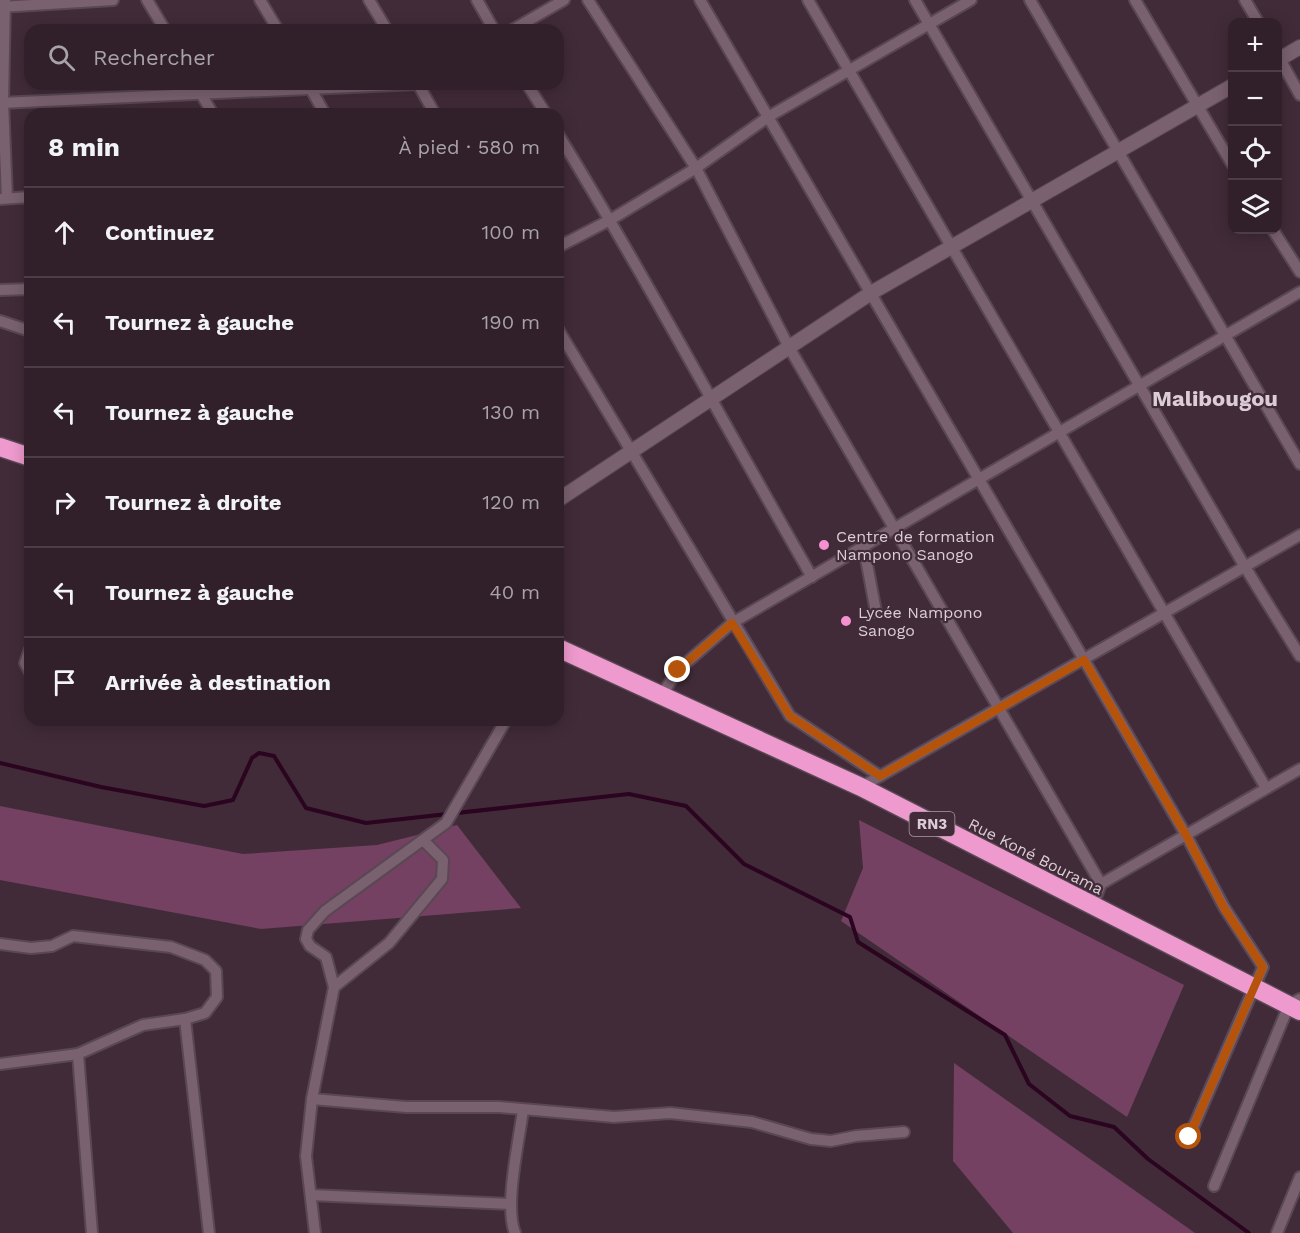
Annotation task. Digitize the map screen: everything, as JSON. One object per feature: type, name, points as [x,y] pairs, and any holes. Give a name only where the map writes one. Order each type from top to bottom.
[{"type":"highway","points":[[0,447],[24,455]]},
{"type":"highway","name":"Rue Koné Bourama","points":[[564,651],[861,787],[1092,907],[1252,987],[1296,1005]]},
{"type":"street","points":[[24,197],[4,199],[1,103],[3,5],[113,0]]},
{"type":"street","points":[[147,0],[161,24]]},
{"type":"street","points":[[260,0],[274,24]]},
{"type":"street","points":[[369,0],[383,24]]},
{"type":"street","points":[[477,0],[491,24]]},
{"type":"street","points":[[522,24],[564,0]]},
{"type":"street","points":[[588,0],[696,168],[790,349],[1101,884]]},
{"type":"street","points":[[700,0],[1186,835],[1224,908],[1263,967],[1252,987],[1189,1137]]},
{"type":"street","points":[[808,0],[1266,788]]},
{"type":"street","points":[[915,0],[1245,567],[1300,656]]},
{"type":"street","points":[[564,244],[610,220],[696,168],[768,117],[971,0]]},
{"type":"street","points":[[1030,0],[1300,464]]},
{"type":"street","points":[[1135,0],[1228,156]]},
{"type":"street","points":[[1245,0],[1256,18]]},
{"type":"street","points":[[1282,56],[1300,47]]},
{"type":"street","points":[[1282,65],[1300,94]]},
{"type":"street","points":[[564,497],[790,349],[871,293],[1228,89]]},
{"type":"street","points":[[1,103],[184,90]]},
{"type":"street","points":[[199,90],[209,108]]},
{"type":"street","points":[[312,90],[323,108]]},
{"type":"street","points":[[421,90],[432,108]]},
{"type":"street","points":[[531,90],[542,108]]},
{"type":"street","points":[[564,144],[610,220],[710,401],[812,577]]},
{"type":"street","points":[[1276,234],[1300,272]]},
{"type":"street","points":[[0,290],[24,289]]},
{"type":"street","points":[[661,696],[678,670],[732,623],[1300,292]]},
{"type":"street","points":[[0,321],[24,329]]},
{"type":"street","points":[[564,339],[732,623],[790,716],[880,776]]},
{"type":"street","points":[[861,787],[1300,536]]},
{"type":"street","points":[[864,548],[876,612]]},
{"type":"street","points":[[315,1233],[306,1155],[312,1099],[334,987],[326,957],[310,946],[306,939],[308,930],[325,911],[446,823],[503,726]]},
{"type":"street","points":[[1092,907],[1101,884],[1300,769]]},
{"type":"street","points":[[334,987],[389,943],[442,879],[443,860],[423,840]]},
{"type":"street","points":[[0,944],[31,948],[52,946],[73,936],[171,947],[205,960],[216,971],[217,997],[205,1013],[185,1019],[143,1025],[78,1054],[0,1064]]},
{"type":"street","points":[[1214,1186],[1296,1005]]},
{"type":"street","points":[[185,1019],[209,1233]]},
{"type":"street","points":[[78,1054],[93,1233]]},
{"type":"street","points":[[312,1099],[406,1107],[523,1110],[614,1117],[670,1113],[698,1115],[752,1122],[811,1139],[831,1141],[856,1136],[904,1132]]},
{"type":"street","points":[[515,1233],[510,1222],[511,1204],[523,1110]]},
{"type":"street","points":[[1277,1233],[1300,1177]]},
{"type":"street","points":[[311,1195],[511,1204]]},
{"type":"shaded area","points":[[0,806],[243,854],[377,845],[457,825],[521,908],[261,929],[0,880]]},
{"type":"shaded area","points":[[859,820],[1184,985],[1127,1117],[841,921],[863,868]]},
{"type":"shaded area","points":[[954,1063],[1195,1233],[1013,1233],[953,1161]]},
{"type":"waterway","points":[[0,763],[101,787],[204,806],[233,800],[252,758],[259,753],[274,756],[306,808],[366,823],[629,794],[686,806],[744,864],[850,917],[858,942],[1005,1035],[1029,1084],[1070,1116],[1114,1127],[1148,1159],[1249,1233]]},
{"type":"place","name":"Centre de formation Nampono Sanogo","points":[[824,545]]},
{"type":"place","name":"Lycée Nampono Sanogo","points":[[846,621]]},
{"type":"district","name":"Malibougou","points":[[1215,398]]},
{"type":"route","points":[[678,670],[732,623],[790,716],[880,776],[1084,660],[1186,835],[1224,908],[1263,967],[1252,987],[1189,1137]]}]
